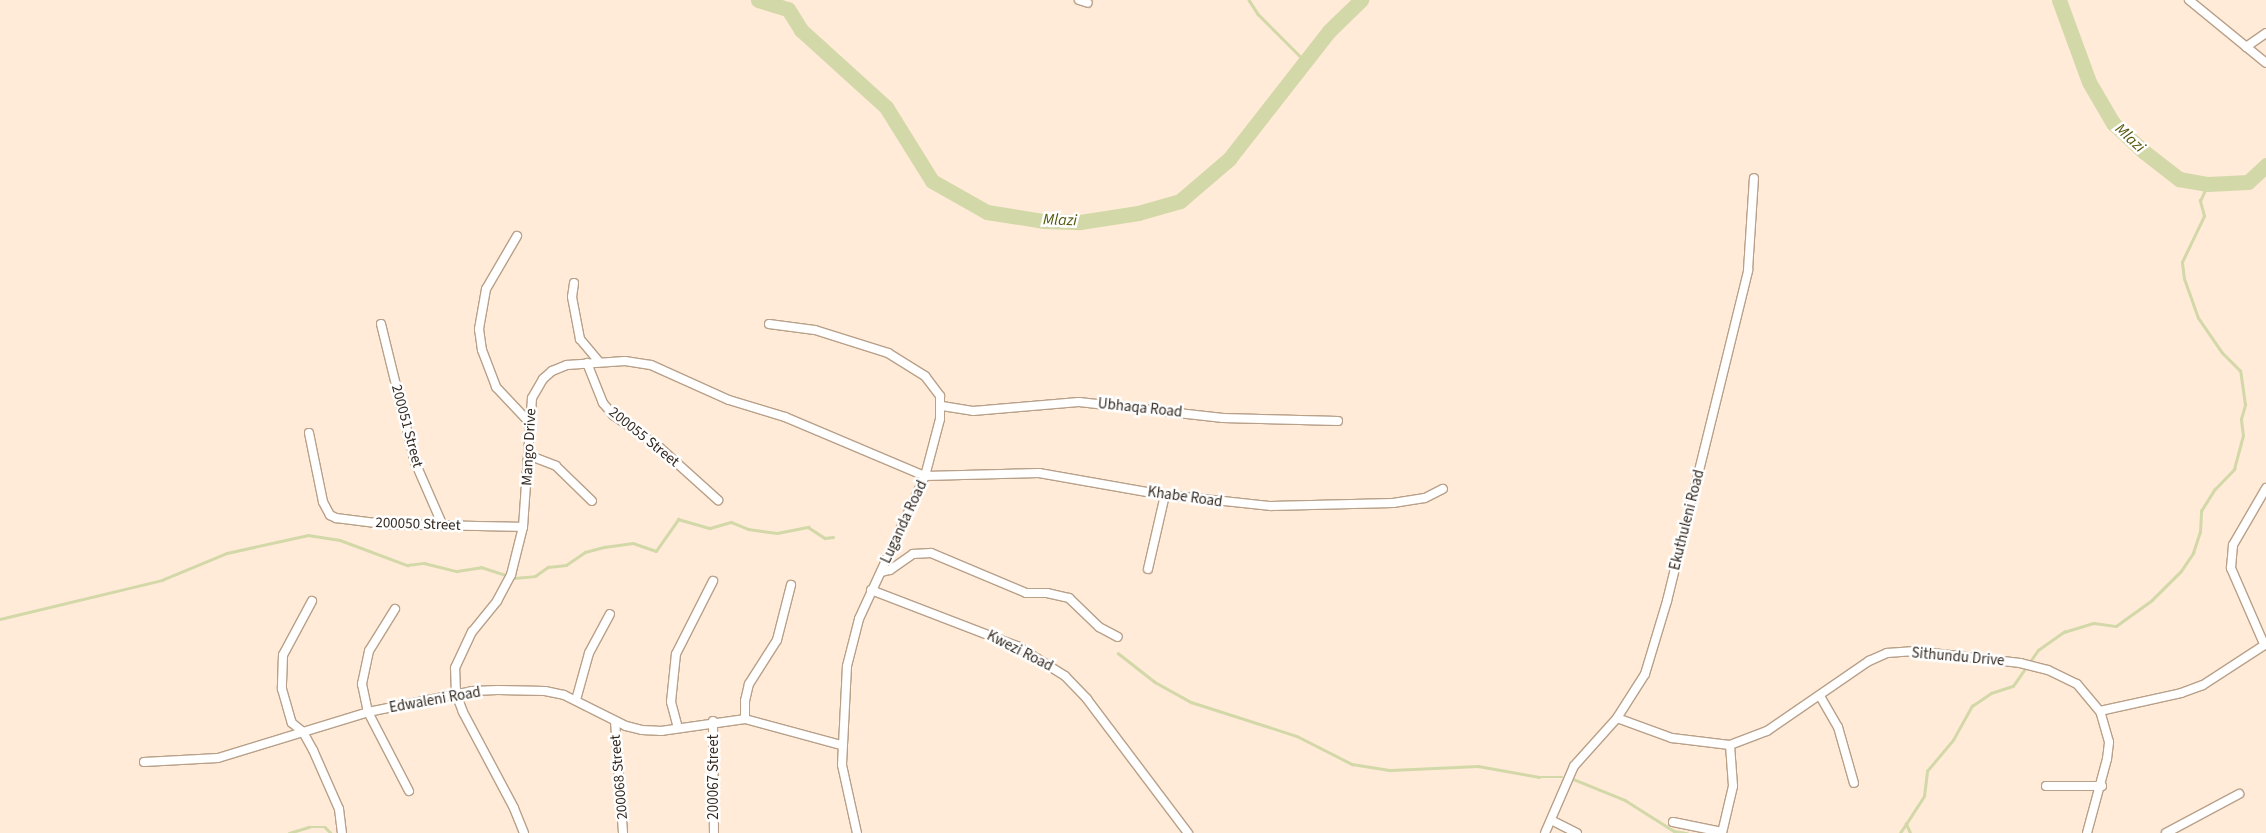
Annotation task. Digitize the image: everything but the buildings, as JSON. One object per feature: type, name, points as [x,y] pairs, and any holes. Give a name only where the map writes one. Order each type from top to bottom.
[{"type":"street","points":[[1079,0],[1088,3]]},
{"type":"street","points":[[2189,0],[2266,63]]},
{"type":"street","points":[[2246,47],[2266,33]]},
{"type":"street","name":"Ekuthuleni Road","points":[[1545,833],[1574,766],[1617,718],[1645,674],[1669,592],[1748,270],[1754,178]]},
{"type":"street","points":[[517,236],[486,289],[479,329],[482,350],[496,387],[528,420]]},
{"type":"street","points":[[574,283],[572,297],[580,339],[599,362]]},
{"type":"street","name":"200051 Street","points":[[381,324],[415,462],[443,526]]},
{"type":"street","points":[[769,324],[844,337],[888,353],[925,376],[940,396],[942,406]]},
{"type":"street","name":"Mango Drive","points":[[524,833],[456,694],[455,668],[460,653],[505,589],[523,527],[528,455],[528,420],[532,398],[543,379],[560,368],[587,363],[651,365],[729,400],[785,417],[925,476]]},
{"type":"street","name":"200055 Street","points":[[587,363],[603,403],[614,416],[658,446],[718,500]]},
{"type":"street","name":"Ubhaqa Road","points":[[942,406],[973,411],[1079,402],[1223,418],[1338,421]]},
{"type":"street","name":"Luganda Road","points":[[857,833],[846,788],[842,745],[847,666],[858,619],[925,476],[942,406]]},
{"type":"street","name":"200050 Street","points":[[309,433],[324,502],[330,515],[344,520],[443,526],[523,527]]},
{"type":"street","points":[[528,455],[556,466],[592,500]]},
{"type":"street","name":"Khabe Road","points":[[925,476],[1039,473],[1165,495],[1235,504],[1311,506],[1412,501],[1443,489]]},
{"type":"street","points":[[2087,833],[2102,786],[2109,742],[2100,711],[2181,693],[2202,685],[2265,644],[2231,568],[2233,546],[2266,488]]},
{"type":"street","points":[[1148,569],[1165,495]]},
{"type":"street","points":[[881,572],[890,570],[912,554],[931,553],[1026,593],[1046,593],[1069,598],[1099,627],[1118,637]]},
{"type":"street","points":[[678,728],[671,702],[676,654],[713,581]]},
{"type":"street","points":[[745,719],[745,701],[749,684],[777,640],[791,585]]},
{"type":"street","name":"Kwezi Road","points":[[871,590],[1017,646],[1065,676],[1087,699],[1188,833]]},
{"type":"street","points":[[312,601],[288,641],[280,675],[286,707],[292,723],[303,732],[339,809],[342,833]]},
{"type":"street","points":[[396,609],[376,635],[363,669],[362,684],[368,712],[408,791]]},
{"type":"street","points":[[576,700],[589,653],[610,614]]},
{"type":"street","name":"Sithundu Drive","points":[[1617,718],[1672,738],[1730,745],[1767,731],[1869,661],[1887,653],[1915,651],[2020,663],[2048,670],[2077,684],[2100,711]]},
{"type":"street","name":"Edwaleni Road","points":[[144,762],[218,758],[368,712],[456,694],[522,690],[545,691],[576,700],[615,721],[642,730],[678,728],[714,721],[745,719],[842,745]]},
{"type":"street","points":[[1820,696],[1838,727],[1854,783]]},
{"type":"street","name":"200068 Street","points":[[615,721],[623,833]]},
{"type":"street","name":"200067 Street","points":[[714,721],[714,833]]},
{"type":"street","points":[[1673,822],[1722,832],[1733,786],[1730,745]]},
{"type":"street","points":[[2046,786],[2102,786]]},
{"type":"street","points":[[2166,833],[2176,831],[2239,794]]},
{"type":"street","points":[[1550,820],[1577,833]]},
{"type":"waterway","name":"Mlazi","points":[[758,0],[788,9],[801,30],[886,107],[932,181],[987,212],[1044,221],[1080,222],[1138,213],[1180,201],[1229,159],[1329,31],[1361,0]]},
{"type":"waterway","points":[[1249,0],[1258,14],[1305,61]]},
{"type":"waterway","name":"Mlazi","points":[[2059,0],[2089,82],[2113,123],[2143,151],[2179,179],[2208,184],[2248,182],[2266,165]]},
{"type":"waterway","points":[[1910,833],[1906,824],[1924,796],[1927,771],[1953,740],[1972,706],[1991,693],[2013,686],[2038,650],[2064,632],[2094,623],[2116,626],[2152,600],[2181,571],[2193,553],[2200,532],[2201,511],[2215,489],[2234,469],[2243,436],[2241,419],[2245,405],[2240,371],[2222,353],[2198,318],[2184,279],[2182,262],[2204,216],[2200,201],[2208,184]]},
{"type":"waterway","points":[[514,578],[535,576],[548,567],[566,565],[585,552],[604,547],[633,543],[656,551],[678,519],[710,528],[731,522],[748,529],[777,533],[808,527],[825,538],[833,537]]},
{"type":"waterway","points":[[0,619],[162,580],[227,553],[308,535],[340,540],[407,565],[424,563],[457,571],[481,567],[506,575]]},
{"type":"waterway","points":[[1118,653],[1155,682],[1191,702],[1297,736],[1352,764],[1391,770],[1478,766],[1539,777],[1562,777]]},
{"type":"waterway","points":[[1573,779],[1625,800],[1674,831],[1687,833]]},
{"type":"waterway","points":[[1900,833],[1906,824]]},
{"type":"waterway","points":[[289,833],[309,827],[325,827],[331,833]]}]
